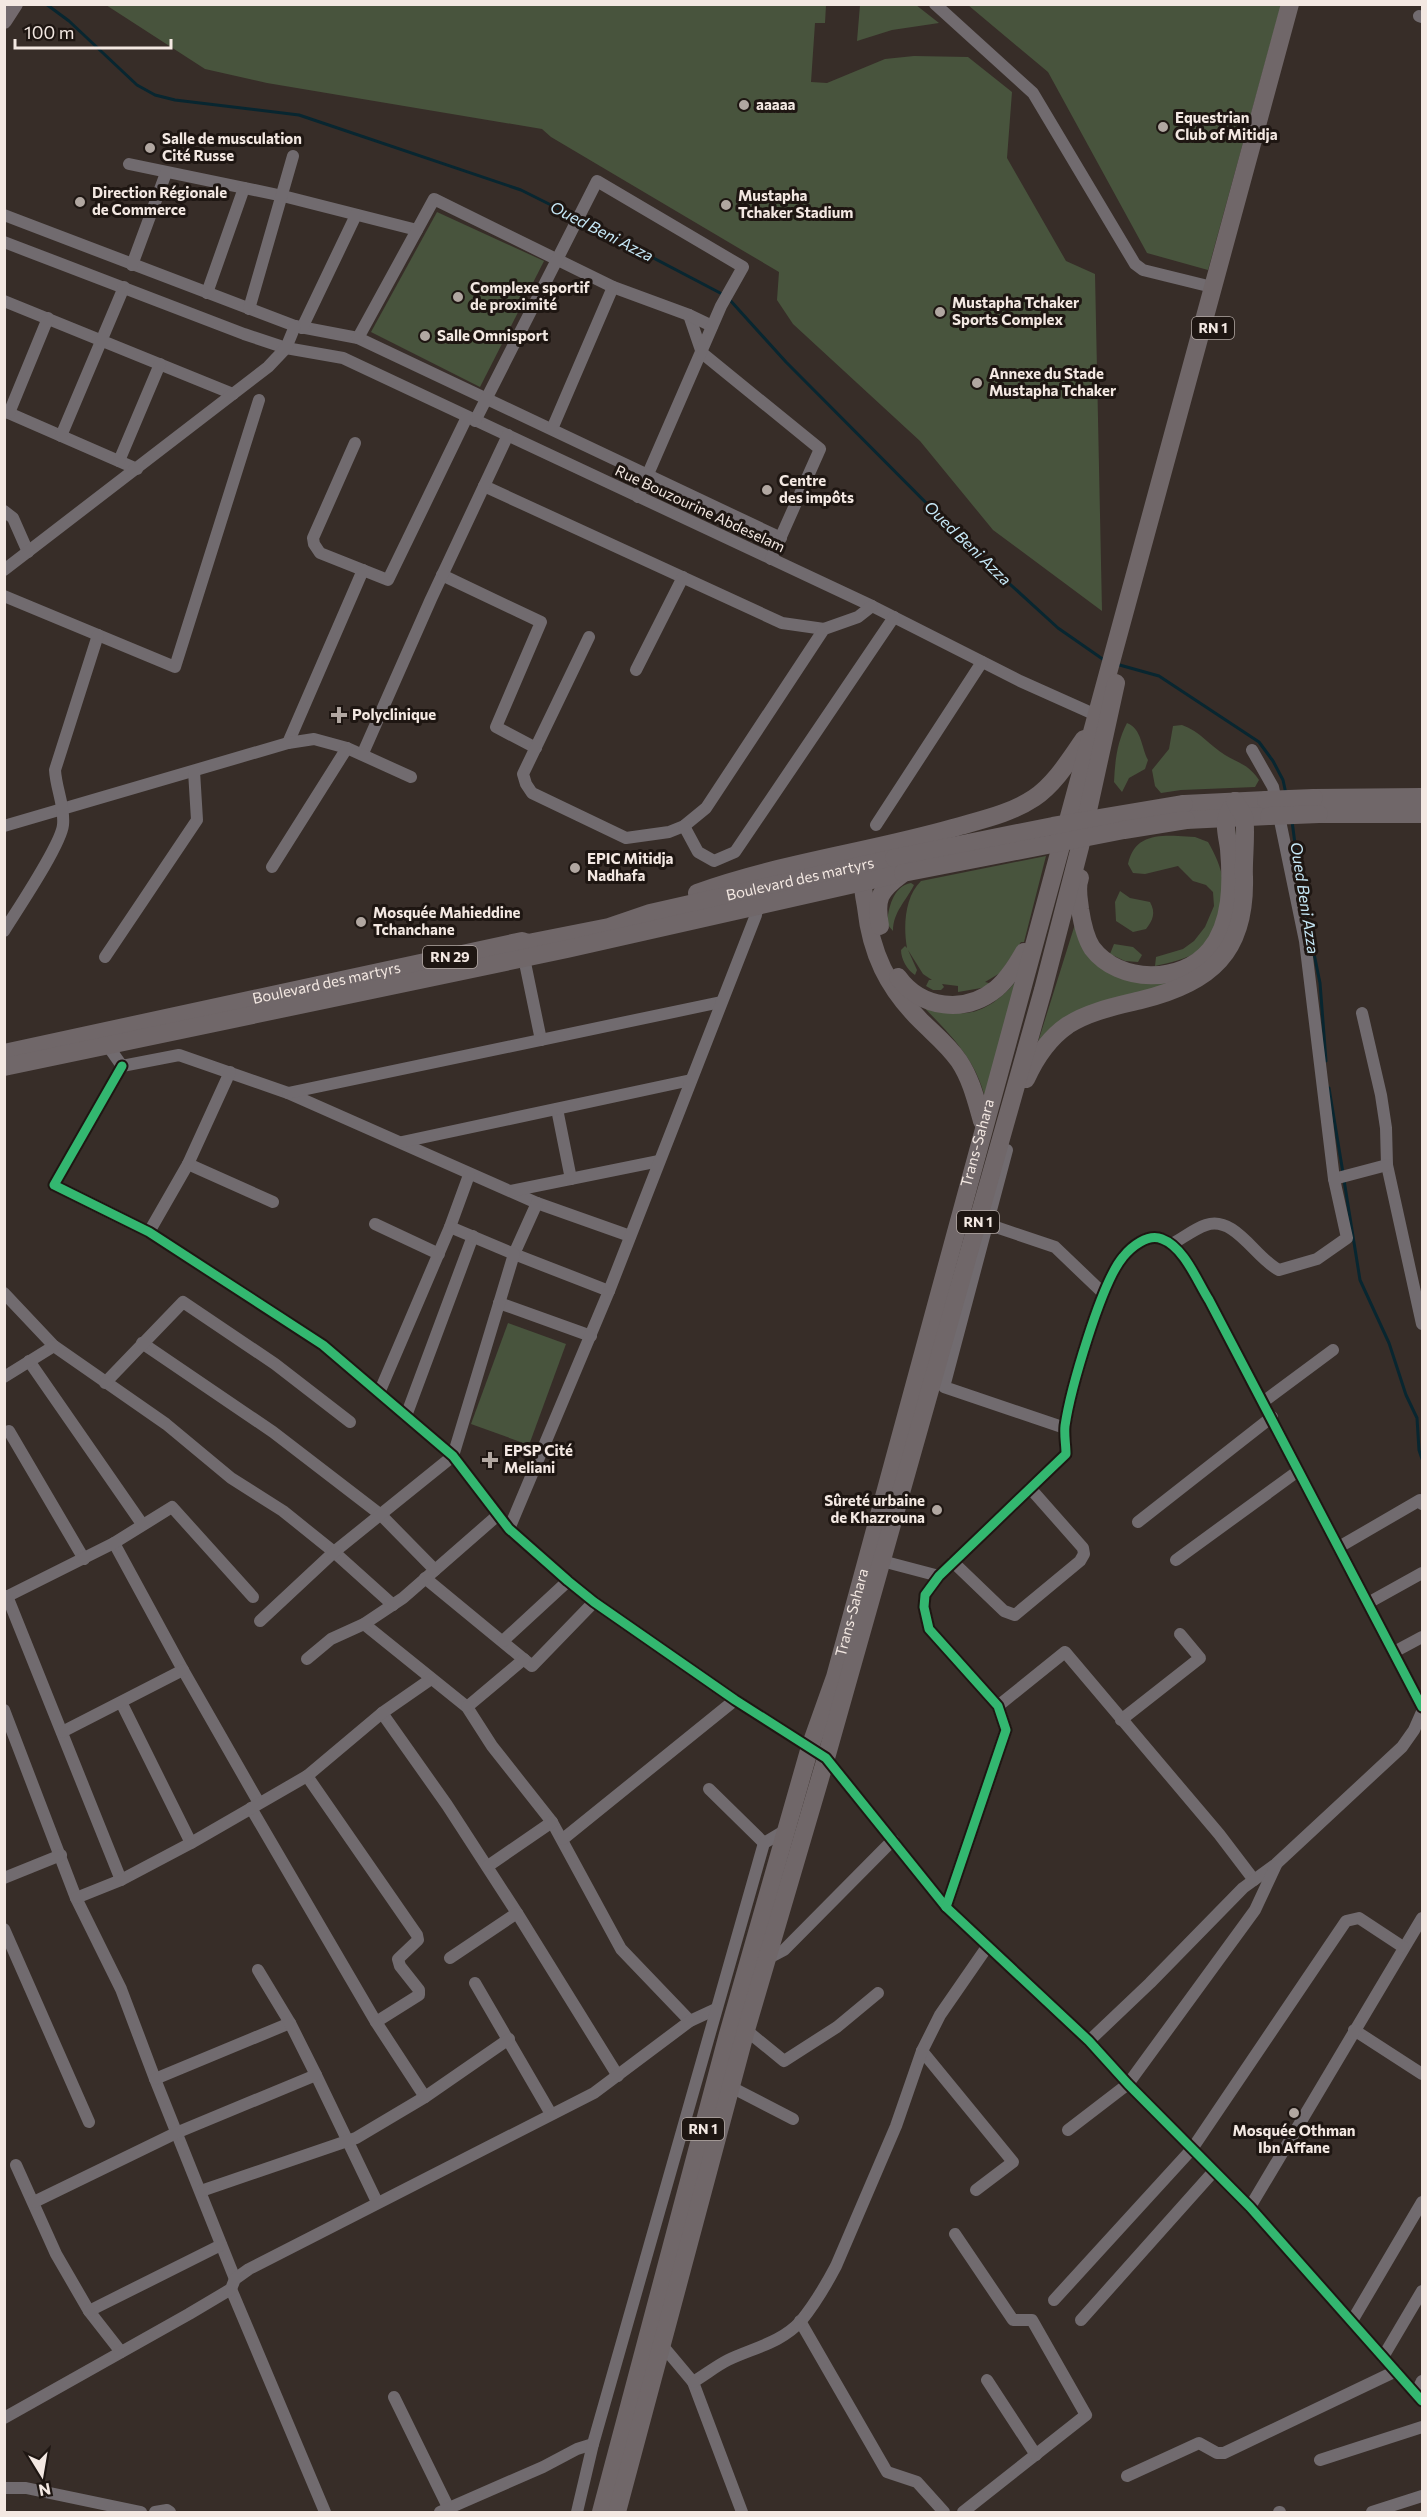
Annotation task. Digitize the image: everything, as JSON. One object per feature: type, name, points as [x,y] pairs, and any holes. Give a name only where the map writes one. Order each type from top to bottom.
[{"type":"highway","name":"RN 1","points":[[617,2512],[746,2030],[882,1562],[1043,990],[1080,847],[1111,680],[1212,287],[1290,4]]},
{"type":"highway","name":"RN 1","points":[[1119,649],[1302,4]]},
{"type":"highway","name":"Trans-Sahara","points":[[810,1747],[835,1677],[982,1123],[1094,722],[1111,680]]},
{"type":"highway","points":[[650,913],[730,881],[928,836],[993,818],[1034,798],[1055,778],[1094,722]]},
{"type":"highway","points":[[982,1123],[973,1089],[960,1063],[905,1004],[886,979],[872,943],[871,909],[865,874],[898,866],[1113,832],[1235,801],[1267,808],[1422,797]]},
{"type":"highway","points":[[1002,1135],[1031,1067],[1046,1044],[1068,1025],[1092,1014],[1178,990],[1205,975],[1226,951],[1237,928],[1244,894],[1235,801]]},
{"type":"highway","points":[[1316,806],[1422,814]]},
{"type":"highway","points":[[1185,812],[1235,818],[1267,808]]},
{"type":"highway","points":[[1185,812],[1212,832],[1229,853]]},
{"type":"highway","points":[[1080,847],[1081,876],[1078,880],[1078,894],[1083,927],[1089,942],[1098,954],[1127,972],[1153,976],[1181,969],[1203,957],[1214,944],[1226,915],[1231,888],[1229,853],[1235,818]]},
{"type":"highway","points":[[871,909],[890,883],[898,866]]},
{"type":"highway","name":"Boulevard des martyrs","points":[[4,1067],[106,1039],[522,941],[528,943],[609,927],[650,913],[865,874]]},
{"type":"highway","name":"Boulevard des martyrs","points":[[4,1053],[106,1039],[524,958],[826,890],[865,874]]},
{"type":"highway","points":[[826,890],[871,909],[894,973],[907,989],[918,997],[935,1003],[953,1005],[976,1002],[995,990],[1009,976],[1035,932]]},
{"type":"highway","name":"RN 1","points":[[602,2512],[728,2034],[810,1747]]},
{"type":"street","points":[[935,4],[1033,93],[1135,264],[1143,270],[1212,287]]},
{"type":"street","points":[[249,309],[293,156]]},
{"type":"street","points":[[129,164],[283,196],[417,230]]},
{"type":"street","points":[[132,265],[166,173]]},
{"type":"street","points":[[356,442],[314,538],[314,544],[320,553],[388,580],[471,419],[486,398],[597,181],[743,267],[721,306],[638,496]]},
{"type":"street","points":[[207,293],[244,188]]},
{"type":"street","points":[[358,338],[434,199],[612,286],[712,326]]},
{"type":"street","points":[[4,215],[298,327],[358,338],[781,538]]},
{"type":"street","points":[[4,570],[268,367],[286,348],[356,215]]},
{"type":"street","name":"Rue Bouzourine Abdeselam","points":[[4,242],[286,348],[343,358],[872,606],[1094,722]]},
{"type":"street","points":[[552,429],[612,286]]},
{"type":"street","points":[[61,436],[124,287]]},
{"type":"street","points":[[4,301],[233,394]]},
{"type":"street","points":[[689,315],[702,353],[820,449],[771,559]]},
{"type":"street","points":[[48,318],[7,412],[137,469]]},
{"type":"street","points":[[119,461],[160,364]]},
{"type":"street","points":[[4,596],[175,667],[259,400]]},
{"type":"street","points":[[363,753],[442,574],[508,435]]},
{"type":"street","points":[[484,486],[782,623],[824,629],[858,617],[872,606]]},
{"type":"street","points":[[4,511],[13,518],[28,552]]},
{"type":"street","points":[[288,743],[363,570]]},
{"type":"street","points":[[442,574],[541,622],[496,727],[536,748]]},
{"type":"street","points":[[636,670],[683,578]]},
{"type":"street","points":[[684,826],[698,852],[714,861],[735,852],[894,617]]},
{"type":"street","points":[[589,637],[523,774],[532,792],[626,838],[669,832],[684,826],[706,808],[824,629]]},
{"type":"street","points":[[4,931],[62,835],[63,809],[56,783],[56,770],[98,635]]},
{"type":"street","points":[[876,825],[982,662]]},
{"type":"street","points":[[4,826],[288,743],[314,739],[363,753],[411,777]]},
{"type":"street","points":[[272,867],[347,748]]},
{"type":"street","points":[[1172,1244],[1206,1225],[1222,1224],[1234,1231],[1269,1265],[1279,1270],[1317,1259],[1347,1238],[1334,1179],[1305,941],[1273,787],[1252,750]]},
{"type":"street","points":[[105,957],[197,820],[194,771]]},
{"type":"street","points":[[509,1529],[609,1291],[756,915],[757,905]]},
{"type":"street","points":[[524,958],[541,1040]]},
{"type":"street","points":[[288,1093],[721,1002]]},
{"type":"street","points":[[1362,1013],[1381,1095],[1386,1128],[1387,1165],[1422,1324]]},
{"type":"street","points":[[106,1039],[122,1066]]},
{"type":"street","points":[[630,1236],[537,1203],[469,1175],[402,1142],[288,1093],[179,1055],[122,1066],[54,1185],[149,1232],[323,1346],[453,1456],[509,1529],[568,1581],[594,1602],[735,1700],[826,1758],[946,1907],[1089,2040],[1128,2084],[1250,2207],[1419,2397]]},
{"type":"street","points":[[149,1232],[188,1164],[230,1072]]},
{"type":"street","points":[[402,1142],[691,1080]]},
{"type":"street","points":[[556,1109],[571,1179]]},
{"type":"street","points":[[1002,1135],[1008,1147],[944,1387],[1065,1428]]},
{"type":"street","points":[[511,1191],[659,1161]]},
{"type":"street","points":[[188,1164],[273,1202]]},
{"type":"street","points":[[1334,1179],[1387,1165]]},
{"type":"street","points":[[379,1393],[439,1254],[469,1175]]},
{"type":"street","points":[[260,1621],[334,1552],[453,1456],[514,1254],[537,1203]]},
{"type":"street","points":[[375,1224],[439,1254]]},
{"type":"street","points":[[987,1224],[1055,1247],[1103,1293]]},
{"type":"street","points":[[450,1227],[609,1291]]},
{"type":"street","points":[[406,1416],[472,1236]]},
{"type":"street","points":[[946,1907],[1006,1730],[998,1706],[928,1629],[924,1607],[925,1595],[939,1576],[1066,1454],[1065,1428],[1072,1392],[1103,1293],[1122,1258],[1139,1243],[1150,1238],[1160,1238],[1172,1244],[1181,1254],[1209,1300],[1422,1707]]},
{"type":"street","points":[[4,1293],[54,1346],[166,1424],[231,1478],[283,1511],[334,1552],[393,1605]]},
{"type":"street","points":[[105,1383],[183,1302],[275,1364],[350,1422]]},
{"type":"street","points":[[499,1303],[591,1336]]},
{"type":"street","points":[[142,1343],[273,1432],[381,1515],[435,1570]]},
{"type":"street","points":[[4,1377],[54,1346]]},
{"type":"street","points":[[1263,1402],[1333,1350]]},
{"type":"street","points":[[29,1362],[142,1524]]},
{"type":"street","points":[[1138,1522],[1272,1417]]},
{"type":"street","points":[[9,1431],[84,1559]]},
{"type":"street","points":[[1176,1560],[1298,1471]]},
{"type":"street","points":[[953,1562],[1004,1611],[1016,1615],[1080,1561],[1084,1554],[1083,1548],[1030,1488]]},
{"type":"street","points":[[1339,1547],[1420,1500],[1422,1504]]},
{"type":"street","points":[[121,1880],[6,1597],[114,1543],[172,1507],[253,1598]]},
{"type":"street","points":[[307,1659],[331,1639],[364,1624],[393,1605],[498,1515]]},
{"type":"street","points":[[114,1543],[255,1806],[376,2022],[425,2097]]},
{"type":"street","points":[[882,1562],[939,1576]]},
{"type":"street","points":[[1368,1603],[1422,1573]]},
{"type":"street","points":[[425,1578],[532,1666],[594,1602]]},
{"type":"street","points":[[503,1641],[568,1581]]},
{"type":"street","points":[[364,1624],[467,1707],[492,1746],[563,1839],[621,1949],[690,2021]]},
{"type":"street","points":[[1121,1720],[1200,1658],[1180,1634]]},
{"type":"street","points":[[1394,1652],[1422,1637]]},
{"type":"street","points":[[998,1706],[1065,1653],[1219,1834],[1254,1880]]},
{"type":"street","points":[[467,1707],[524,1659]]},
{"type":"street","points":[[62,1732],[122,1704],[183,1670]]},
{"type":"street","points":[[76,1899],[121,1880],[191,1843],[307,1776],[382,1713],[430,1679]]},
{"type":"street","points":[[563,1839],[735,1700]]},
{"type":"street","points":[[122,1704],[191,1843]]},
{"type":"street","points":[[4,1710],[76,1899],[122,1989],[154,2079],[221,2245],[233,2284],[325,2512]]},
{"type":"street","points":[[1089,2040],[1150,1983],[1243,1888],[1276,1864],[1402,1747],[1414,1730],[1422,1712]]},
{"type":"street","points":[[382,1713],[488,1866],[618,2076]]},
{"type":"street","points":[[307,1776],[417,1935],[418,1940],[415,1945],[398,1959],[400,1966],[419,1990],[419,1995],[376,2022]]},
{"type":"street","points":[[709,1789],[764,1843]]},
{"type":"street","points":[[488,1866],[552,1822]]},
{"type":"street","points":[[577,2512],[593,2444],[679,2150],[716,2009],[764,1843],[786,1830]]},
{"type":"street","points":[[767,1959],[784,1950],[893,1840]]},
{"type":"street","points":[[4,1878],[61,1855]]},
{"type":"street","points":[[1068,2130],[1128,2084],[1255,1910],[1276,1864]]},
{"type":"street","points":[[450,1958],[517,1913]]},
{"type":"street","points":[[1054,2300],[1192,2149],[1346,1921],[1359,1918],[1403,1947]]},
{"type":"street","points":[[1250,2207],[1353,2030],[1422,1918]]},
{"type":"street","points":[[4,1929],[89,2122]]},
{"type":"street","points":[[693,2382],[729,2360],[763,2347],[800,2321],[836,2266],[896,2126],[922,2051],[940,2015],[987,1947]]},
{"type":"street","points":[[258,1970],[290,2023],[377,2202]]},
{"type":"street","points":[[475,1983],[509,2038],[551,2114]]},
{"type":"street","points":[[746,2030],[784,2061],[837,2027],[878,1993]]},
{"type":"street","points":[[4,2418],[122,2352],[233,2284],[266,2260],[594,2093],[690,2021],[716,2009]]},
{"type":"street","points":[[154,2079],[290,2023]]},
{"type":"street","points":[[1353,2030],[1421,2069]]},
{"type":"street","points":[[201,2192],[347,2140],[425,2097],[509,2038]]},
{"type":"street","points":[[922,2051],[1013,2162],[976,2190]]},
{"type":"street","points":[[34,2202],[176,2133],[316,2075]]},
{"type":"street","points":[[731,2087],[793,2119]]},
{"type":"street","points":[[16,2165],[56,2254],[89,2311],[122,2352]]},
{"type":"street","points":[[1081,2320],[1214,2171]]},
{"type":"street","points":[[1352,2321],[1422,2202]]},
{"type":"street","points":[[955,2234],[1013,2320],[1032,2320],[1085,2411],[1084,2418],[963,2512]]},
{"type":"street","points":[[89,2311],[221,2245]]},
{"type":"street","points":[[1383,2357],[1422,2291]]},
{"type":"street","points":[[800,2321],[887,2472],[917,2482],[944,2512]]},
{"type":"street","points":[[662,2345],[693,2382],[742,2512]]},
{"type":"street","points":[[1127,2476],[1199,2443],[1217,2453],[1224,2453],[1396,2372]]},
{"type":"street","points":[[987,2380],[1036,2456]]},
{"type":"street","points":[[1419,2397],[1422,2381]]},
{"type":"street","points":[[394,2397],[444,2511],[577,2449],[593,2444]]},
{"type":"street","points":[[1320,2460],[1422,2427]]},
{"type":"street","points":[[4,2488],[26,2488],[141,2512]]},
{"type":"street","points":[[1372,2512],[1422,2496]]},
{"type":"street","points":[[155,2512],[167,2510],[170,2512]]},
{"type":"green space","name":"Mustapha Tchaker Sports Complex","points":[[106,5],[826,5],[825,23],[815,23],[811,82],[827,83],[885,59],[914,56],[968,57],[1012,92],[1007,158],[1066,261],[1095,274],[1102,611],[993,530],[920,441],[793,324],[777,300],[779,272],[551,137],[542,129],[267,83],[205,69]]},
{"type":"green space","points":[[860,5],[916,5],[939,23],[892,30],[857,41]]},
{"type":"green space","name":"Equestrian Club of Mitidja","points":[[968,5],[1281,5],[1208,270],[1147,253],[1048,72]]},
{"type":"green space","name":"Complexe sportif de proximité","points":[[437,212],[544,261],[480,387],[371,332]]},
{"type":"green space","points":[[1127,723],[1136,729],[1148,760],[1145,769],[1129,778],[1122,792],[1114,782],[1114,774],[1119,744]]},
{"type":"green space","points":[[1182,725],[1251,771],[1259,780],[1255,787],[1161,793],[1155,786],[1152,770],[1169,749],[1173,726]]},
{"type":"green space","points":[[1233,825],[1237,852],[1238,883],[1237,900],[1234,917],[1229,932],[1223,946],[1213,959],[1188,979],[1171,986],[1108,1000],[1082,1010],[1038,1042],[1076,921],[1083,943],[1100,963],[1117,974],[1138,979],[1159,979],[1179,974],[1198,964],[1215,951],[1227,934],[1235,908],[1237,880]]},
{"type":"green space","points":[[1153,837],[1195,837],[1208,842],[1223,881],[1220,909],[1210,937],[1199,950],[1184,958],[1155,966],[1156,957],[1183,949],[1194,941],[1205,927],[1214,906],[1213,892],[1206,885],[1193,881],[1178,866],[1145,874],[1133,873],[1128,864],[1135,848],[1140,843]]},
{"type":"green space","points":[[1046,856],[1024,942],[1021,942],[1000,973],[985,982],[989,983],[987,987],[958,992],[958,986],[942,984],[944,987],[941,990],[933,990],[926,986],[929,980],[932,980],[923,974],[908,950],[917,970],[915,975],[909,970],[901,953],[905,946],[907,948],[906,912],[908,903],[921,881]]},
{"type":"green space","points":[[911,883],[914,885],[898,912],[893,931],[887,924],[890,905],[896,893]]},
{"type":"green space","points":[[1120,891],[1130,898],[1150,902],[1153,916],[1146,929],[1133,932],[1116,921],[1115,902]]},
{"type":"green space","points":[[1114,944],[1133,947],[1142,955],[1138,962],[1125,961],[1110,954]]},
{"type":"green space","points":[[1018,979],[985,1098],[980,1082],[965,1054],[945,1029],[911,994],[947,1010],[968,1013],[985,1008],[1006,992]]},
{"type":"green space","points":[[508,1323],[566,1344],[529,1445],[471,1424]]},
{"type":"waterway","name":"Oued Beni Azza","points":[[46,4],[69,21],[137,85],[155,95],[175,100],[299,115],[521,190],[575,217]]},
{"type":"waterway","name":"Oued Beni Azza","points":[[581,220],[724,295]]},
{"type":"waterway","name":"Oued Beni Azza","points":[[729,299],[786,362],[977,554],[1058,628],[1104,660]]},
{"type":"waterway","name":"Oued Beni Azza","points":[[1116,664],[1159,676],[1259,742],[1283,780],[1286,794]]},
{"type":"waterway","name":"Oued Beni Azza","points":[[1292,821],[1301,890],[1320,983],[1326,1061]]},
{"type":"waterway","name":"Oued Beni Azza","points":[[1329,1088],[1343,1173]]},
{"type":"waterway","name":"Oued Beni Azza","points":[[1344,1180],[1360,1280],[1389,1343],[1406,1395],[1417,1418],[1419,1450],[1422,1459]]},
{"type":"cycle path","points":[[122,1066],[54,1185],[149,1232],[323,1345],[453,1456],[509,1529],[568,1581],[594,1602],[735,1700],[826,1758],[946,1907],[1089,2041],[1128,2084],[1250,2207],[1422,2401]]},
{"type":"cycle path","points":[[946,1907],[1006,1730],[998,1706],[929,1629],[924,1607],[925,1595],[939,1576],[1066,1454],[1065,1429],[1068,1410],[1096,1313],[1114,1270],[1130,1249],[1146,1239],[1157,1238],[1170,1243],[1195,1274],[1422,1707]]},
{"type":"place","name":"aaaaa","points":[[744,105]]},
{"type":"place","name":"Equestrian Club of Mitidja","points":[[1163,127]]},
{"type":"place","name":"Salle de musculation Cité Russe","points":[[150,148]]},
{"type":"place","name":"Direction Régionale de Commerce","points":[[80,202]]},
{"type":"place","name":"Mustapha Tchaker Stadium","points":[[726,205]]},
{"type":"place","name":"Complexe sportif de proximité","points":[[458,297]]},
{"type":"place","name":"Mustapha Tchaker Sports Complex","points":[[940,312]]},
{"type":"place","name":"Salle Omnisport","points":[[425,336]]},
{"type":"place","name":"Annexe du Stade Mustapha Tchaker","points":[[977,383]]},
{"type":"place","name":"Centre des impôts","points":[[767,490]]},
{"type":"place","name":"Polyclinique","points":[[339,715]]},
{"type":"place","name":"EPIC Mitidja Nadhafa","points":[[575,868]]},
{"type":"place","name":"Mosquée Mahieddine Tchanchane","points":[[361,922]]},
{"type":"place","name":"EPSP Cité Meliani","points":[[490,1460]]},
{"type":"place","name":"Sûreté urbaine de Khazrouna","points":[[937,1510]]},
{"type":"place","name":"Mosquée Othman Ibn Affane","points":[[1294,2113]]}]
